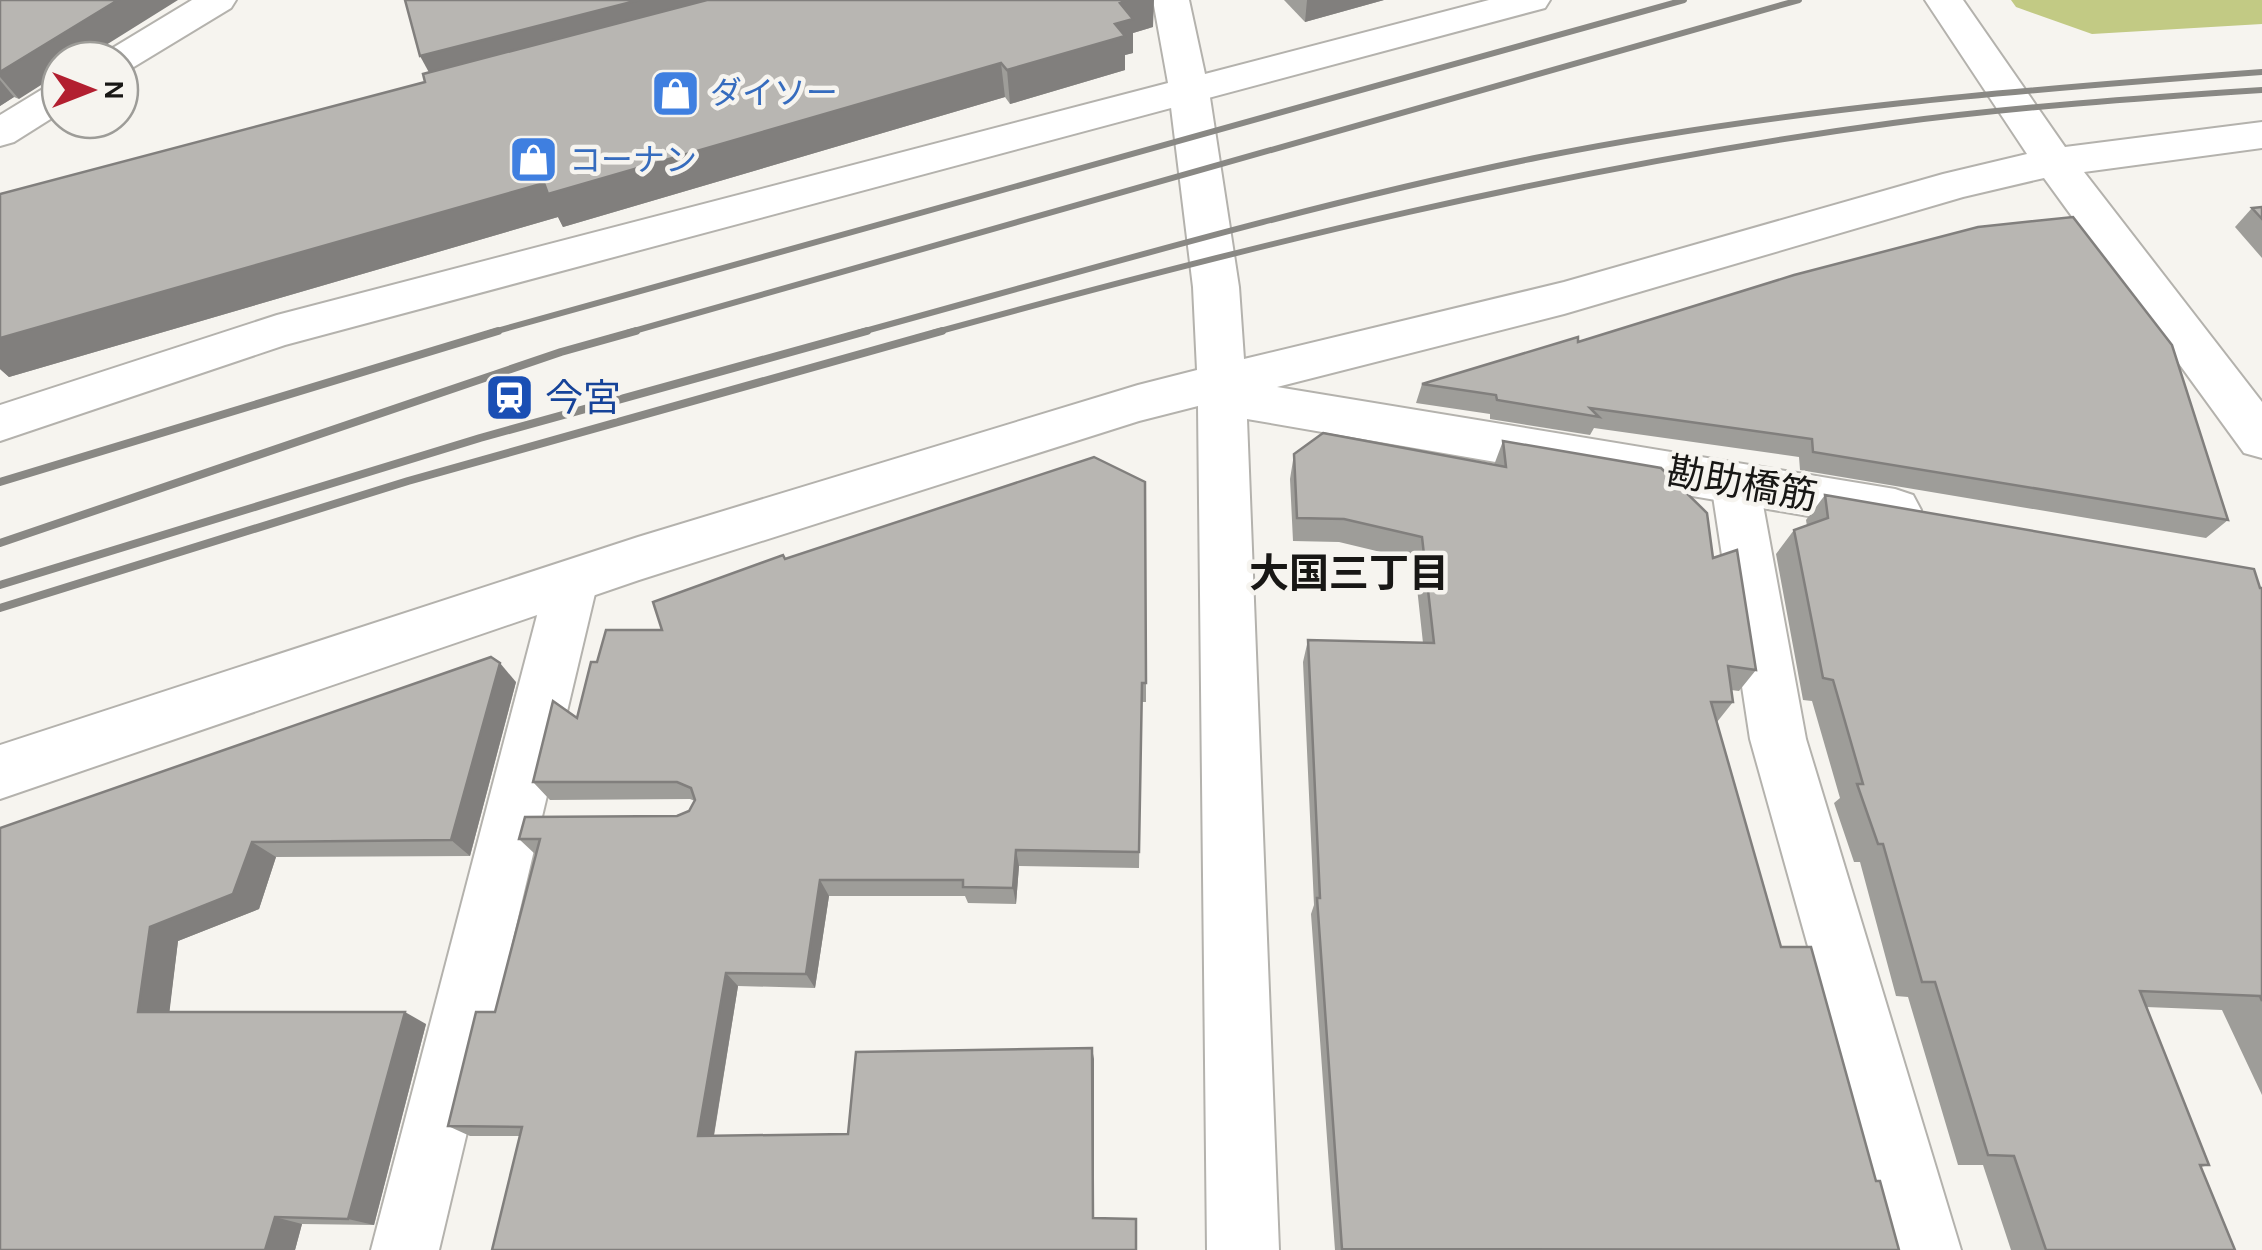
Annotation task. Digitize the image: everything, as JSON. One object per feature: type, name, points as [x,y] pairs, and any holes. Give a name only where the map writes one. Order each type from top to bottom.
[{"type":"street","points":[[140,48],[218,0]]},
{"type":"street","points":[[1171,0],[1189,92],[1216,286],[1222,389],[1244,1250]]},
{"type":"street","points":[[0,424],[277,331],[1532,0]]},
{"type":"street","points":[[1944,0],[2054,162],[2262,439]]},
{"type":"street","points":[[0,133],[40,108]]},
{"type":"street","points":[[0,772],[572,581],[1138,403],[1222,389],[1564,298],[1958,184],[2054,162],[2262,135]]},
{"type":"street","name":"勘助橋筋","points":[[1222,389],[1950,520]]},
{"type":"street","points":[[1736,483],[1778,739],[1927,1250]]},
{"type":"street","points":[[404,1250],[572,581]]},
{"type":"green space","points":[[2011,0],[2262,0],[2262,24],[2092,34],[2016,7]]},
{"type":"building","points":[[0,0],[118,0],[52,40],[40,40],[40,48],[0,72]]},
{"type":"building","points":[[405,0],[639,0],[420,56]]},
{"type":"building","name":"コーナン","points":[[707,0],[1129,0],[1120,3],[1133,19],[1115,24],[1125,36],[1007,70],[1001,63],[548,194],[544,183],[0,338],[0,194],[425,82],[423,74]]},
{"type":"building","points":[[2073,217],[2172,345],[2228,520],[1813,452],[1812,439],[1590,408],[1599,417],[1422,384],[1578,337],[1578,342],[1794,275],[1978,227]]},
{"type":"building","points":[[1323,433],[1506,467],[1503,441],[1661,468],[1707,513],[1713,558],[1737,550],[1756,670],[1728,666],[1733,702],[1711,702],[1781,947],[1811,947],[1899,1250],[1342,1249],[1317,898],[1308,640],[1434,643],[1422,537],[1344,519],[1297,518],[1294,454]]},
{"type":"building","points":[[1094,457],[1145,482],[1146,683],[1142,683],[1139,852],[1016,850],[1013,888],[963,887],[963,880],[820,880],[806,974],[726,973],[698,1136],[848,1134],[856,1052],[1092,1048],[1093,1218],[1136,1219],[1136,1250],[492,1250],[522,1127],[448,1126],[476,1012],[495,1012],[540,839],[519,839],[525,817],[677,816],[689,811],[695,800],[691,788],[677,782],[533,782],[553,701],[577,718],[591,662],[597,662],[606,630],[662,630],[653,602],[783,555],[785,559]]},
{"type":"building","points":[[1825,495],[2254,569],[2262,588],[2262,1001],[2260,996],[2140,991],[2209,1165],[2200,1165],[2235,1250],[2046,1250],[2014,1156],[1988,1155],[1935,982],[1922,982],[1883,844],[1878,844],[1857,784],[1863,784],[1833,680],[1823,678],[1794,530],[1828,518]]},
{"type":"building","points":[[491,657],[500,663],[451,840],[252,842],[233,894],[150,927],[138,1012],[405,1012],[348,1219],[275,1217],[265,1250],[0,1250],[0,828]]},
{"type":"railway","points":[[490,333],[1684,0]]},
{"type":"railway","points":[[627,333],[1799,0]]},
{"type":"railway","points":[[858,333],[1283,217],[1630,140],[1990,94],[2262,72]]},
{"type":"railway","points":[[933,333],[1289,240],[1650,162],[1939,117],[2262,90]]},
{"type":"railway","points":[[0,482],[498,331]]},
{"type":"railway","points":[[0,543],[561,352],[636,331]]},
{"type":"railway","points":[[0,585],[480,438],[867,331]]},
{"type":"railway","points":[[0,608],[408,481],[942,331]]},
{"type":"place","name":"ダイソー","points":[[675,93]]},
{"type":"place","name":"コーナン","points":[[534,160]]},
{"type":"place","name":"今宮","points":[[510,398]]},
{"type":"district","name":"大国三丁目","points":[[1349,573]]}]
